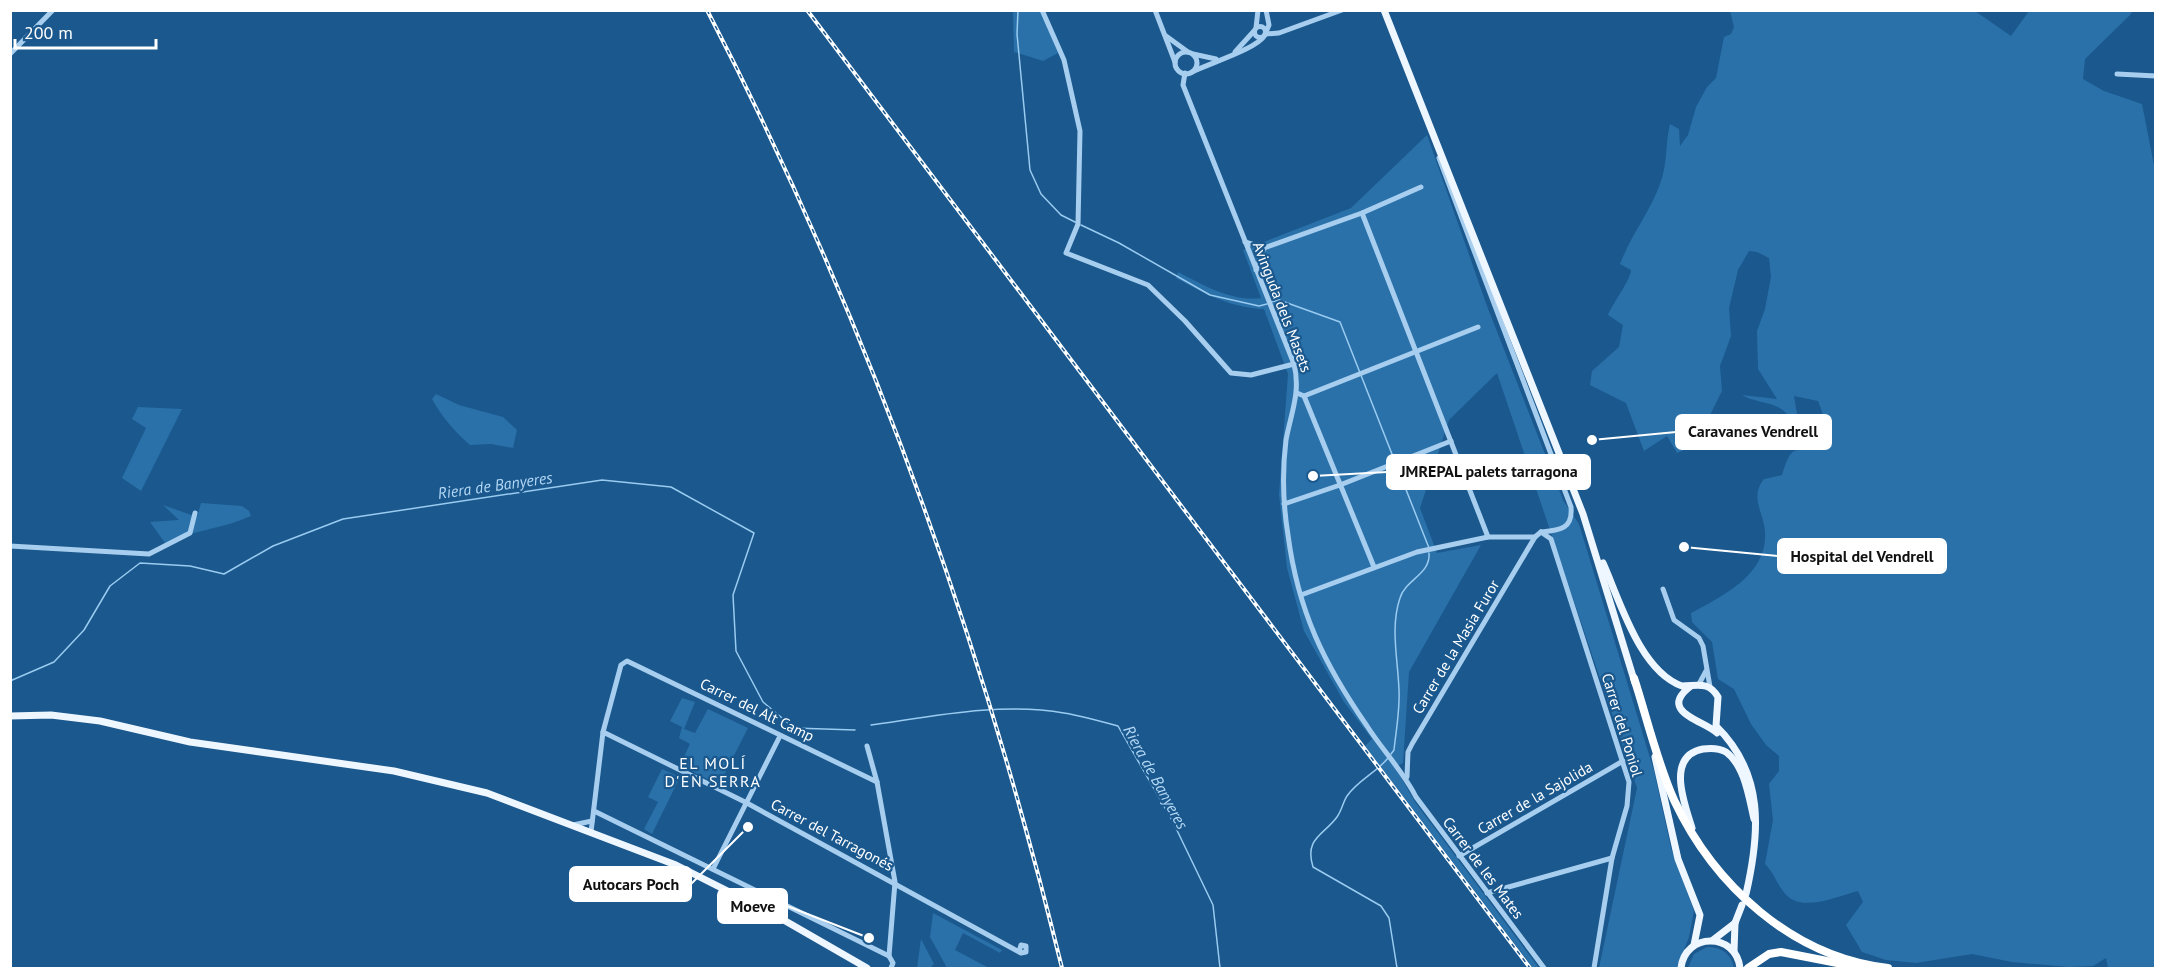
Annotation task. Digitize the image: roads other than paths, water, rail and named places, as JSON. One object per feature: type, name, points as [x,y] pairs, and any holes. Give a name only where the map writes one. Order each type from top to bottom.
[{"type":"highway","points":[[1634,678],[1673,797],[1697,842],[1747,905],[1806,941],[1856,962],[1888,969]]},
{"type":"highway","points":[[1748,969],[1769,954],[1781,952],[1863,969]]},
{"type":"main road","points":[[1384,10],[1595,551],[1634,678],[1636,697],[1654,755],[1678,859],[1700,915],[1694,945],[1685,955],[1681,969]]},
{"type":"main road","points":[[1595,551],[1637,640],[1667,678],[1682,686],[1710,687],[1719,703],[1715,714],[1716,726],[1737,753],[1748,776],[1758,815],[1746,894]]},
{"type":"main road","points":[[1695,685],[1682,695],[1682,708],[1689,719],[1713,728],[1734,755],[1751,793],[1756,835]]},
{"type":"main road","points":[[1702,722],[1715,714]]},
{"type":"main road","points":[[10,716],[82,718],[214,746],[416,776],[487,793],[676,865],[775,915],[867,969]]},
{"type":"main road","points":[[1697,842],[1682,798],[1679,778],[1684,761],[1698,750],[1712,747],[1725,752],[1740,772],[1755,822]]},
{"type":"main road","points":[[1694,945],[1713,940],[1735,923],[1747,905]]},
{"type":"main road","points":[[1735,923],[1734,951],[1740,969]]},
{"type":"main road","points":[[1713,940],[1724,943],[1734,951]]},
{"type":"street","points":[[10,54],[53,10]]},
{"type":"street","points":[[1042,10],[1064,60],[1080,131],[1078,224],[1066,253],[1148,285],[1185,321],[1231,373],[1251,375],[1294,364]]},
{"type":"street","points":[[1155,10],[1176,64],[1185,74],[1217,59],[1257,45],[1269,25],[1266,10]]},
{"type":"street","points":[[1258,10],[1255,30],[1258,38],[1265,33],[1279,33],[1342,10]]},
{"type":"street","points":[[1234,53],[1255,30],[1262,27],[1265,33]]},
{"type":"street","points":[[1165,35],[1190,53],[1197,64],[1192,72]]},
{"type":"street","points":[[1176,64],[1179,55],[1190,53],[1217,59]]},
{"type":"street","name":"Avinguda dels Masets","points":[[1185,74],[1183,85],[1294,364],[1298,382],[1286,441],[1284,504],[1300,595],[1320,651],[1338,683],[1368,729],[1407,779]]},
{"type":"street","points":[[2117,74],[2156,76]]},
{"type":"street","points":[[1430,127],[1479,269],[1571,507],[1572,516],[1567,527],[1541,532]]},
{"type":"street","points":[[1245,242],[1264,248],[1362,213],[1421,187]]},
{"type":"street","points":[[1362,213],[1488,537]]},
{"type":"street","points":[[1254,245],[1249,254],[1259,257]]},
{"type":"street","points":[[1256,270],[1264,248]]},
{"type":"street","points":[[1304,396],[1478,327]]},
{"type":"street","points":[[1297,393],[1304,396],[1374,567]]},
{"type":"street","points":[[1284,504],[1341,485],[1450,441]]},
{"type":"street","points":[[10,546],[149,554],[190,533],[195,513]]},
{"type":"street","name":"Carrer de la Masia Furor","points":[[1407,779],[1408,752],[1412,744],[1535,537],[1541,532]]},
{"type":"street","name":"Carrer del Poniol","points":[[1541,532],[1551,539],[1629,782],[1627,806],[1612,858],[1594,969]]},
{"type":"street","points":[[1300,595],[1432,548],[1488,537],[1535,537]]},
{"type":"street","points":[[1663,589],[1674,620],[1699,638],[1707,656],[1706,671],[1710,687]]},
{"type":"street","name":"Carrer del Alt Camp","points":[[603,732],[621,664],[627,661],[877,782]]},
{"type":"street","points":[[1695,685],[1706,671]]},
{"type":"street","points":[[591,832],[603,732]]},
{"type":"street","name":"Carrer del Tarragonés","points":[[603,732],[745,802],[895,882],[921,901],[1016,950]]},
{"type":"street","points":[[713,869],[780,736]]},
{"type":"street","points":[[867,746],[877,782],[895,882],[889,956],[892,967]]},
{"type":"street","name":"Carrer de la Sajolida","points":[[1459,856],[1623,761]]},
{"type":"street","name":"Carrer de les Mates","points":[[1407,779],[1416,797],[1544,969]]},
{"type":"street","points":[[594,811],[889,956]]},
{"type":"street","points":[[572,825],[592,820]]},
{"type":"street","points":[[592,820],[601,836]]},
{"type":"street","points":[[1487,893],[1612,858]]},
{"type":"waterway","points":[[1018,10],[1017,34],[1030,170],[1041,194],[1061,215],[1077,223]]},
{"type":"waterway","points":[[1081,225],[1119,243],[1210,295],[1259,306],[1267,304]]},
{"type":"waterway","points":[[1271,302],[1279,300],[1340,322],[1429,548]]},
{"type":"waterway","name":"Riera de Banyeres","points":[[10,681],[54,662],[84,630],[110,586],[140,563],[190,566],[224,574],[273,546],[343,519],[602,480],[671,487],[754,533],[733,595],[736,651],[763,702],[794,728],[855,730]]},
{"type":"waterway","points":[[1391,754],[1394,750],[1399,705],[1395,632],[1397,609],[1407,586],[1426,566],[1429,553]]},
{"type":"waterway","name":"Riera de Banyeres","points":[[871,725],[943,714],[1016,709],[1064,713],[1118,726],[1173,822],[1213,905],[1220,968]]},
{"type":"waterway","points":[[1388,758],[1347,796],[1337,817],[1313,843],[1311,857],[1313,867],[1381,906],[1389,918],[1397,968]]},
{"type":"railway","points":[[707,10],[818,241],[913,479],[956,600],[995,721],[1062,968]]},
{"type":"railway","points":[[807,10],[1530,968]]},
{"type":"place","name":"Caravanes Vendrell","points":[[1592,440]]},
{"type":"place","name":"JMREPAL palets tarragona","points":[[1313,476]]},
{"type":"place","name":"Hospital del Vendrell","points":[[1684,547]]},
{"type":"place","name":"Autocars Poch","points":[[748,827]]},
{"type":"place","name":"Moeve","points":[[869,938]]},
{"type":"district","name":"EL MOLÍ D'EN SERRA","points":[[713,772]]}]
